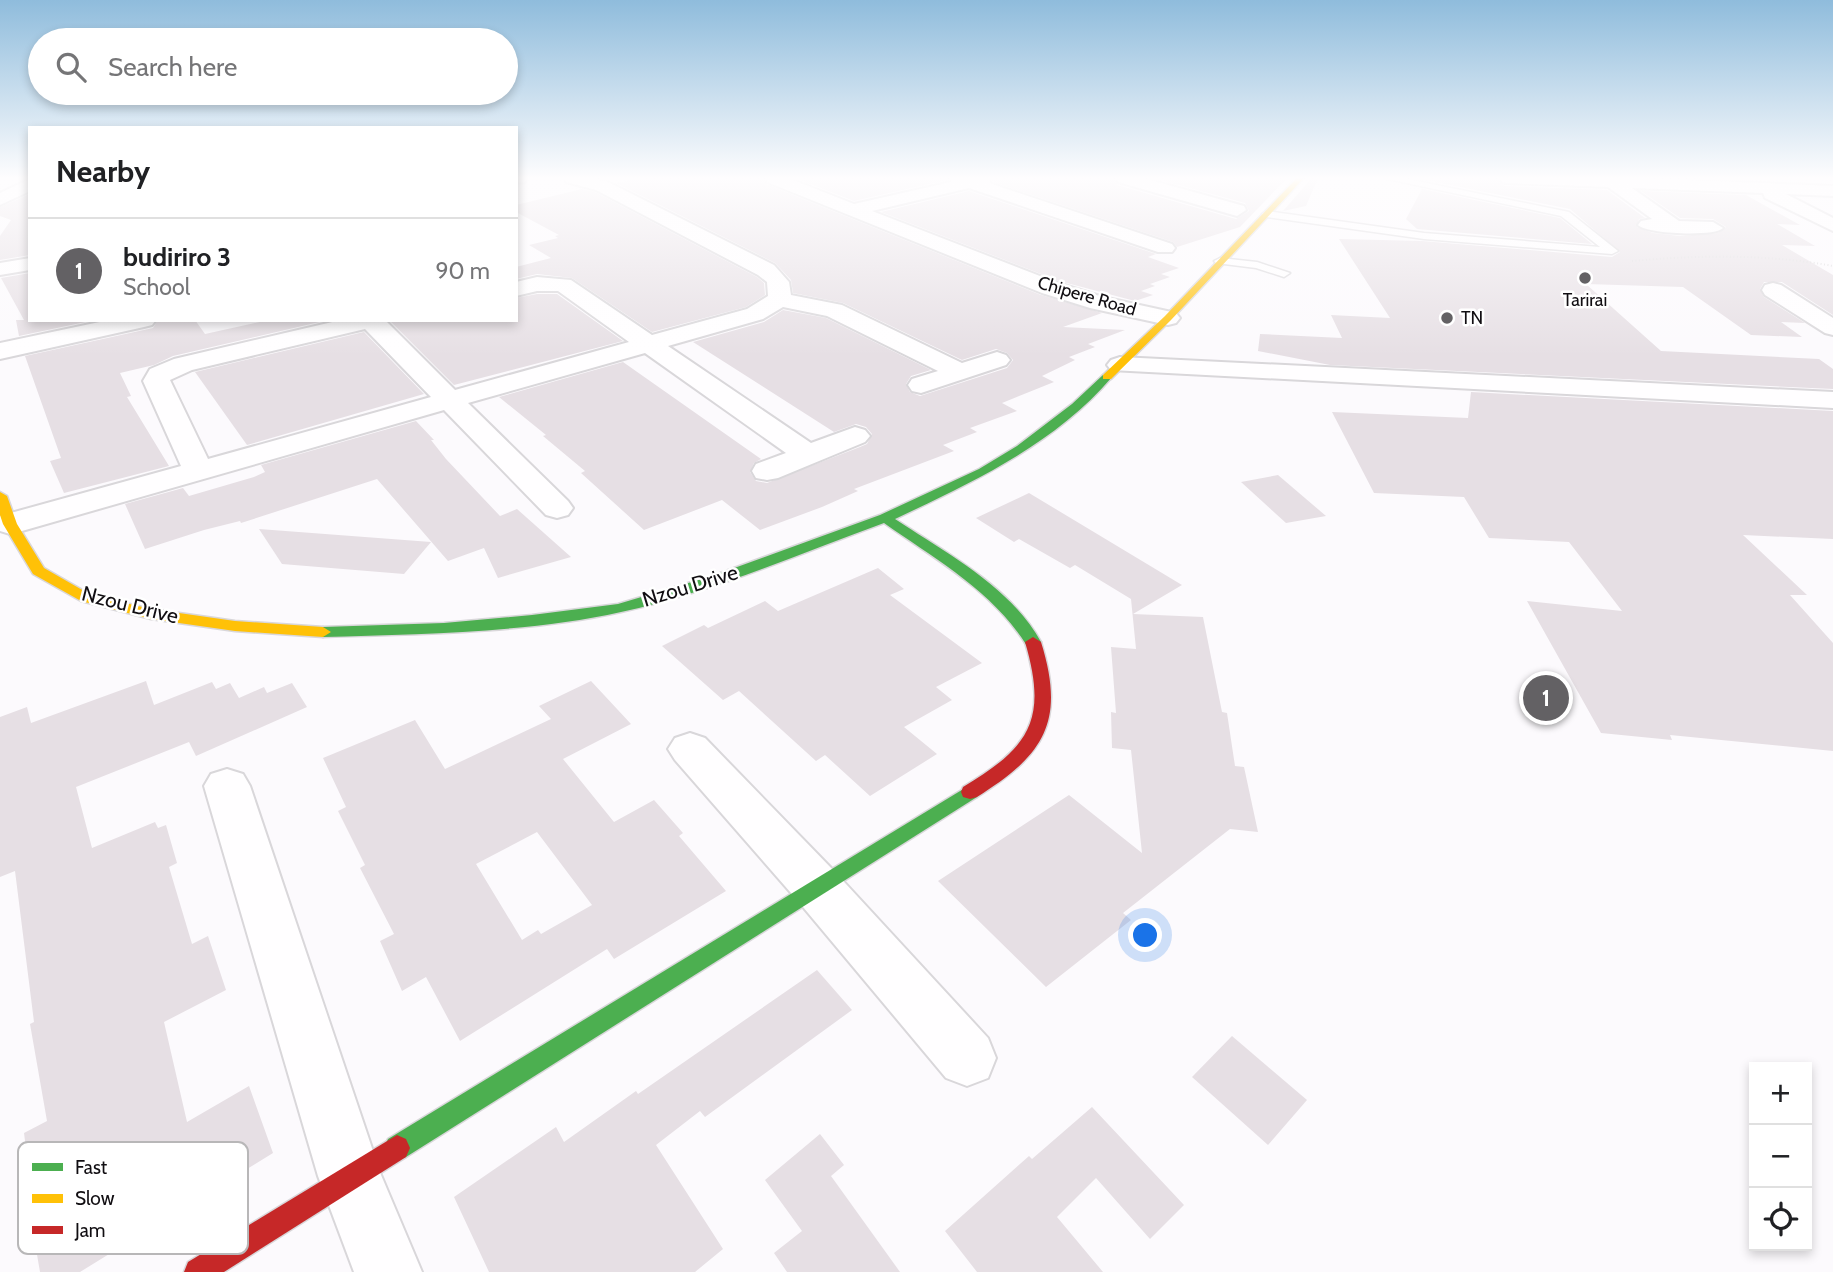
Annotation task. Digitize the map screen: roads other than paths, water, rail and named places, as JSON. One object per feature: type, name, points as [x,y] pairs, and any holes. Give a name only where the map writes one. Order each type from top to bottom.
[{"type":"street","points":[[702,237],[766,270],[778,279],[781,290],[779,299]]},
{"type":"street","name":"Chipere Road","points":[[922,237],[1061,292],[1168,318]]},
{"type":"street","points":[[1135,237],[1165,248]]},
{"type":"street","name":"Nzou Drive","points":[[0,496],[10,524],[38,571],[86,598],[151,614],[337,633],[444,628],[619,608],[720,578],[885,518],[983,472],[1021,449],[1076,406],[1168,318],[1244,237]]},
{"type":"street","points":[[0,269],[28,264]]},
{"type":"street","points":[[518,289],[537,284],[563,285],[807,454]]},
{"type":"street","points":[[1773,290],[1833,328]]},
{"type":"street","points":[[10,524],[755,314],[779,299],[834,310],[960,372]]},
{"type":"street","points":[[0,351],[130,322]]},
{"type":"street","points":[[198,470],[156,381],[159,375],[183,364],[368,322]]},
{"type":"street","points":[[373,322],[557,508]]},
{"type":"street","points":[[921,385],[997,360]]},
{"type":"street","points":[[1120,365],[1833,400]]},
{"type":"street","points":[[767,471],[855,436]]},
{"type":"street","points":[[248,1240],[998,775],[1030,744],[1044,701],[1040,663],[1030,632],[1004,604],[885,518]]},
{"type":"street","points":[[690,749],[816,886],[967,1058]]},
{"type":"street","points":[[226,786],[350,1176],[388,1272]]},
{"type":"street","points":[[198,1272],[226,1254]]},
{"type":"lane","points":[[1440,237],[1612,251],[1595,237]]},
{"type":"lane","points":[[1220,261],[1257,265],[1284,273]]},
{"type":"place","name":"Tarirai","points":[[1585,278]]},
{"type":"place","name":"TN","points":[[1447,318]]},
{"type":"place","name":"budiriro 3","points":[[1546,698]]}]
